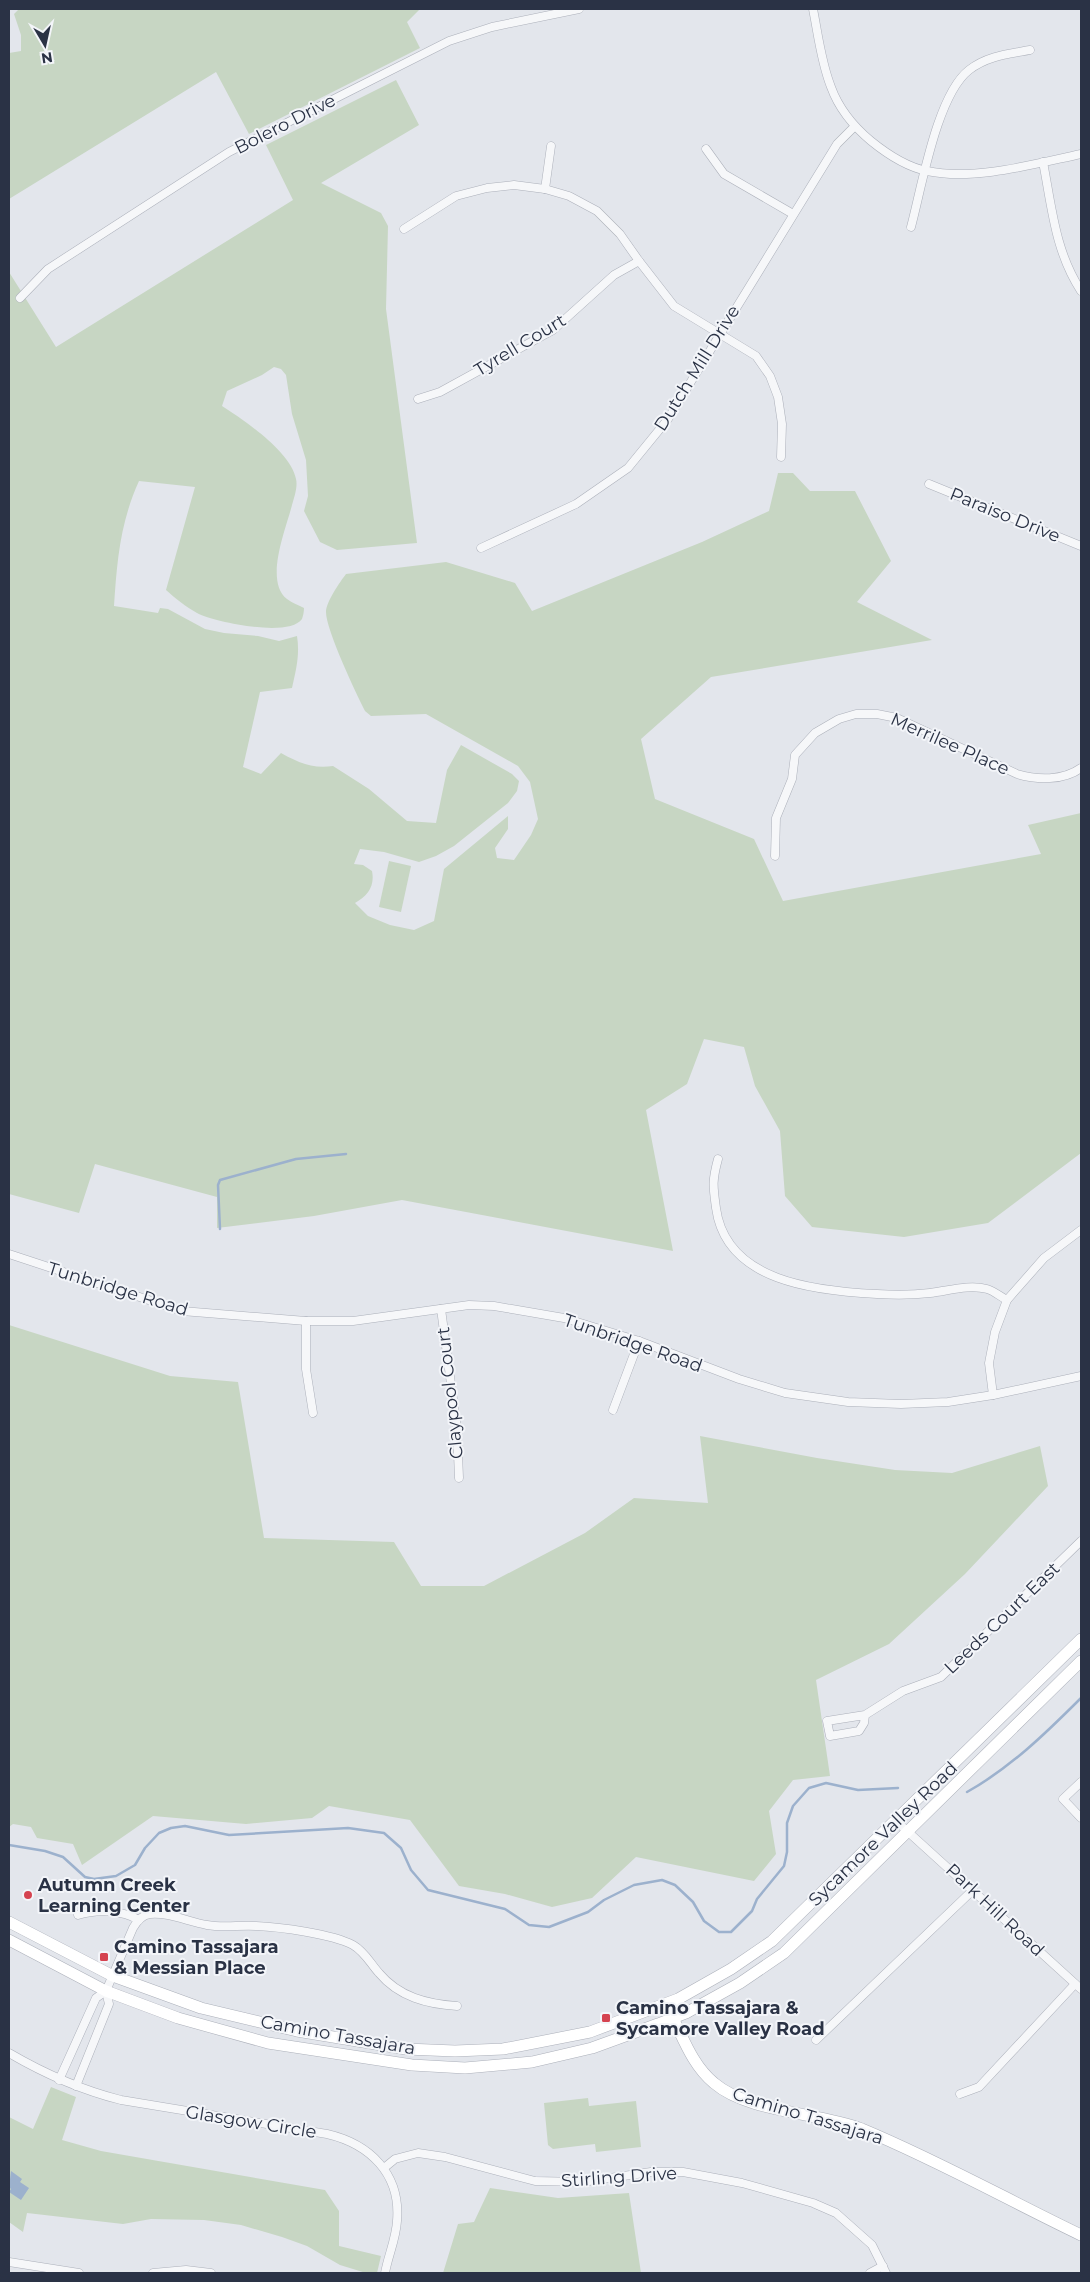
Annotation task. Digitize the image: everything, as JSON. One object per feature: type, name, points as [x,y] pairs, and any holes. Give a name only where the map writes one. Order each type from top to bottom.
[{"type":"main road","name":"Sycamore Valley Road","points":[[666,2004],[731,1969],[772,1941],[1081,1639]]},
{"type":"main road","name":"Sycamore Valley Road","points":[[673,2018],[740,1983],[784,1953],[1081,1661]]},
{"type":"main road","name":"Camino Tassajara","points":[[9,1922],[113,1976],[201,2008],[297,2031],[416,2049],[455,2051],[503,2049],[548,2042],[590,2032],[666,2004],[693,2059],[714,2083],[733,2096],[755,2104],[817,2116],[859,2128],[978,2183],[1081,2234]]},
{"type":"main road","name":"Camino Tassajara","points":[[9,1940],[106,1991],[178,2018],[268,2043],[412,2066],[456,2068],[532,2062],[592,2048],[673,2018]]},
{"type":"street","name":"Bolero Drive","points":[[20,298],[48,269],[229,152],[449,41],[492,27],[578,9]]},
{"type":"street","points":[[813,9],[831,86],[841,108],[854,127],[881,149],[902,162],[926,171],[948,174],[974,174],[1081,154]]},
{"type":"street","points":[[911,227],[944,106],[954,85],[969,70],[991,57],[1030,50]]},
{"type":"street","name":"Dutch Mill Drive","points":[[481,548],[576,504],[628,468],[668,420],[720,332],[837,144],[854,127]]},
{"type":"street","points":[[546,189],[551,146]]},
{"type":"street","points":[[706,149],[724,174],[793,214]]},
{"type":"street","points":[[1042,162],[1060,248],[1069,272],[1081,291]]},
{"type":"street","points":[[404,229],[456,196],[487,188],[514,185],[546,189],[569,196],[597,211],[620,234],[639,262],[674,306],[720,332],[756,356],[770,376],[778,397],[781,415],[781,457]]},
{"type":"street","name":"Tyrell Court","points":[[418,398],[440,392],[553,330],[614,275],[639,262]]},
{"type":"street","name":"Paraiso Drive","points":[[929,484],[1081,546]]},
{"type":"street","name":"Merrilee Place","points":[[775,856],[776,818],[792,780],[795,755],[815,733],[839,719],[856,714],[877,714],[897,718],[1017,774],[1032,778],[1052,778],[1081,768]]},
{"type":"street","points":[[718,1159],[712,1181],[717,1219],[726,1240],[736,1254],[757,1269],[781,1279],[822,1288],[877,1294],[928,1293],[971,1288],[987,1289],[1007,1300]]},
{"type":"street","points":[[993,1395],[989,1363],[995,1332],[1007,1300],[1044,1258],[1081,1230]]},
{"type":"street","name":"Tunbridge Road","points":[[9,1254],[182,1311],[306,1321],[353,1321],[469,1305],[494,1306],[564,1318],[639,1341],[739,1379],[785,1392],[848,1402],[901,1404],[948,1402],[993,1395],[1081,1376]]},
{"type":"street","name":"Claypool Court","points":[[441,1309],[457,1429],[459,1478]]},
{"type":"street","points":[[306,1321],[306,1369],[312,1414]]},
{"type":"street","points":[[613,1410],[639,1341]]},
{"type":"street","name":"Leeds Court East","points":[[865,1715],[864,1723],[859,1731],[830,1736],[827,1720],[865,1715],[903,1691],[942,1677],[1081,1541]]},
{"type":"street","points":[[1081,1782],[1063,1799],[1081,1818]]},
{"type":"street","name":"Park Hill Road","points":[[895,1820],[1078,1986]]},
{"type":"street","points":[[816,2040],[973,1890]]},
{"type":"street","points":[[78,1915],[93,1910],[130,1914],[139,1920]]},
{"type":"street","points":[[59,2080],[96,1998],[106,1991],[139,1920],[145,1916],[157,1914],[207,1925],[264,1927],[342,1940],[363,1952],[384,1979],[412,1998],[457,2006]]},
{"type":"street","points":[[960,2094],[979,2087],[1078,1986]]},
{"type":"street","points":[[76,2086],[109,2004],[106,1991]]},
{"type":"street","name":"Glasgow Circle","points":[[9,2053],[59,2080],[121,2100],[345,2138],[375,2157],[384,2168],[394,2192],[397,2220],[385,2273]]},
{"type":"street","name":"Stirling Drive","points":[[384,2168],[395,2159],[418,2153],[445,2157],[535,2180],[582,2182],[651,2172],[683,2172],[742,2183],[813,2203],[836,2213],[872,2245],[884,2270]]},
{"type":"street","points":[[9,2262],[79,2273]]},
{"type":"street","points":[[153,2273],[186,2270],[211,2273]]},
{"type":"street","points":[[870,2273],[884,2270]]},
{"type":"green space","points":[[19,9],[420,9],[407,22],[420,48],[249,134],[216,72],[9,199],[9,53],[21,51],[21,35],[14,14]]},
{"type":"green space","points":[[396,80],[419,125],[321,183],[381,213],[388,226],[386,309],[417,543],[337,550],[320,542],[304,511],[308,496],[306,460],[292,414],[286,375],[281,369],[274,367],[262,375],[227,391],[222,406],[276,448],[285,458],[296,479],[294,499],[279,554],[277,580],[280,591],[287,599],[304,608],[302,619],[294,625],[282,627],[268,628],[234,624],[197,613],[173,596],[166,590],[195,487],[139,481],[127,512],[120,542],[114,606],[158,613],[160,608],[168,609],[205,629],[224,633],[258,636],[279,641],[297,636],[298,656],[292,688],[260,692],[243,767],[261,774],[281,753],[306,764],[319,767],[333,766],[369,789],[407,821],[436,823],[447,770],[461,745],[512,774],[519,781],[517,791],[508,803],[454,846],[436,856],[419,862],[384,852],[360,849],[354,864],[363,865],[372,871],[373,876],[367,894],[355,903],[368,916],[390,925],[414,930],[434,921],[444,869],[508,816],[508,829],[495,848],[497,858],[514,860],[531,835],[538,819],[530,782],[518,766],[426,714],[371,716],[365,711],[349,677],[327,621],[326,612],[331,598],[346,574],[446,562],[515,583],[532,611],[702,542],[769,511],[778,473],[793,473],[810,491],[855,491],[891,561],[857,602],[932,640],[711,677],[641,739],[655,799],[754,839],[783,901],[1041,854],[1028,825],[1081,813],[1081,1153],[988,1223],[904,1237],[812,1227],[785,1196],[780,1131],[755,1086],[744,1047],[704,1039],[687,1084],[646,1110],[673,1251],[402,1200],[314,1216],[217,1228],[217,1197],[95,1164],[79,1213],[9,1194],[9,272],[56,347],[293,200],[266,145]]},
{"type":"green space","points":[[389,861],[411,866],[401,912],[379,907]]},
{"type":"green space","points":[[9,1325],[170,1376],[238,1382],[264,1538],[394,1542],[421,1586],[484,1586],[585,1533],[634,1498],[708,1503],[700,1436],[817,1458],[895,1470],[952,1473],[1040,1446],[1048,1486],[965,1574],[889,1644],[816,1680],[830,1776],[793,1780],[769,1811],[776,1854],[754,1881],[636,1857],[592,1898],[552,1907],[505,1894],[459,1886],[410,1820],[329,1806],[312,1818],[246,1824],[153,1816],[82,1865],[73,1844],[37,1838],[31,1827],[13,1824],[9,1827]]},
{"type":"green space","points":[[51,2087],[76,2097],[62,2140],[101,2151],[325,2190],[339,2211],[339,2246],[381,2256],[377,2273],[366,2273],[340,2265],[307,2246],[282,2237],[241,2225],[204,2220],[151,2219],[123,2224],[27,2213],[23,2232],[9,2222],[9,2117],[33,2129]]},
{"type":"green space","points":[[588,2098],[589,2106],[636,2101],[641,2147],[596,2152],[595,2144],[553,2149],[548,2145],[544,2103]]},
{"type":"green space","points":[[490,2188],[558,2198],[629,2193],[641,2273],[443,2273],[458,2224],[474,2222]]},
{"type":"water","points":[[11,2171],[22,2179],[20,2182],[29,2188],[21,2200],[9,2192],[11,2189],[9,2187]]},
{"type":"waterway","points":[[220,1229],[218,1185],[220,1180],[296,1159],[346,1154]]},
{"type":"waterway","points":[[967,1792],[983,1783],[1012,1761],[1081,1698]]},
{"type":"waterway","points":[[9,1845],[45,1851],[63,1857],[85,1877],[94,1879],[116,1876],[135,1865],[145,1848],[159,1833],[171,1828],[185,1826],[229,1835],[348,1828],[384,1833],[401,1848],[411,1870],[428,1890],[505,1909],[529,1925],[549,1927],[588,1912],[604,1900],[634,1885],[662,1880],[675,1885],[693,1902],[704,1921],[719,1932],[731,1932],[752,1911],[757,1899],[784,1866],[787,1852],[787,1823],[793,1806],[809,1788],[826,1783],[858,1790],[898,1788]]},
{"type":"place","name":"Autumn Creek Learning Center","points":[[28,1895]]},
{"type":"place","name":"Camino Tassajara & Messian Place","points":[[104,1957]]},
{"type":"place","name":"Camino Tassajara & Sycamore Valley Road","points":[[606,2018]]}]
